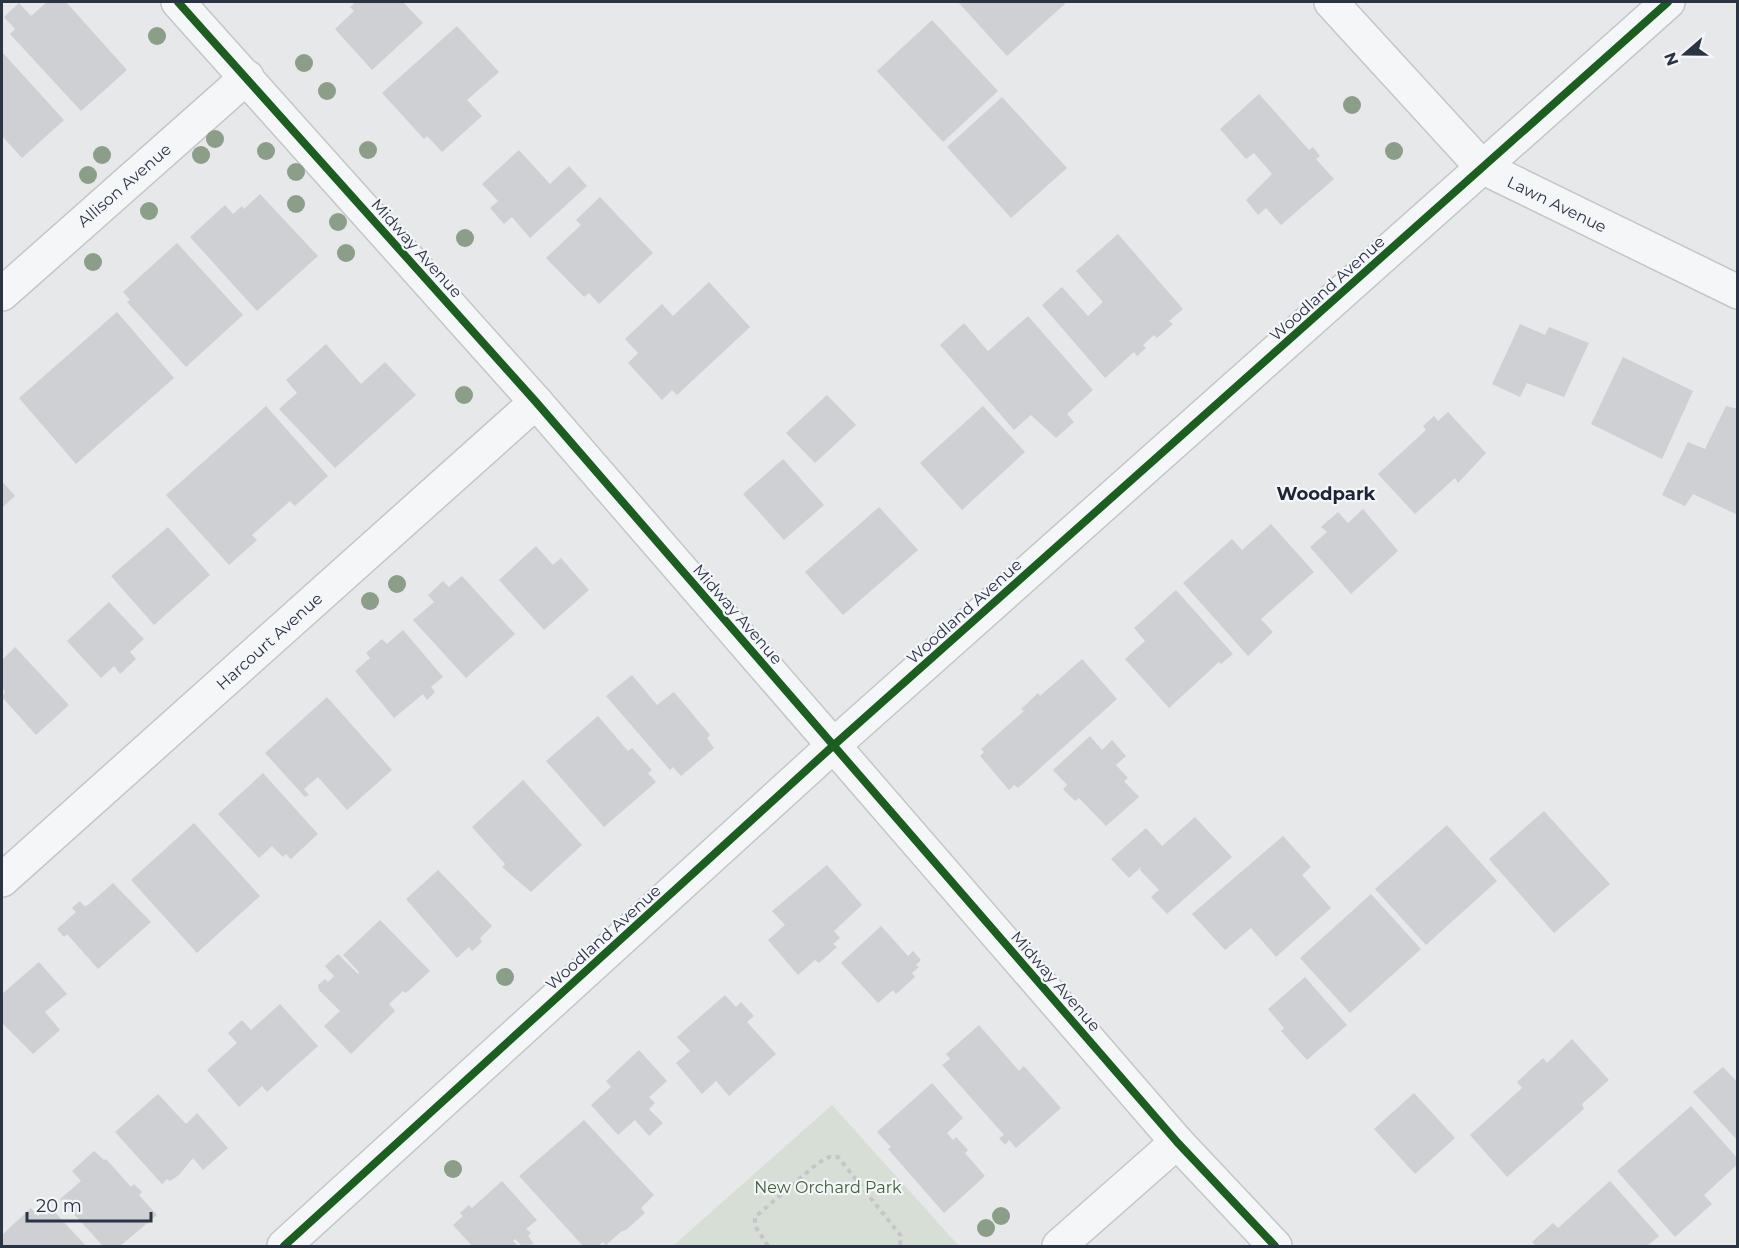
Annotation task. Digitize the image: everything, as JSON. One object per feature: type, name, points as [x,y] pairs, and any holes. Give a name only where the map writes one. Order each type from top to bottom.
[{"type":"street","name":"Midway Avenue","points":[[178,2],[536,402],[1177,1142],[1275,1246]]},
{"type":"street","name":"Lawn Avenue","points":[[1331,2],[1482,167],[1737,292]]},
{"type":"street","name":"Woodland Avenue","points":[[284,1246],[834,745],[1668,2]]},
{"type":"street","name":"Allison Avenue","points":[[2,294],[247,77]]},
{"type":"street","name":"Harcourt Avenue","points":[[2,880],[536,402]]},
{"type":"street","points":[[1059,1246],[1177,1142]]},
{"type":"path","points":[[768,1246],[755,1226],[755,1217],[818,1163],[830,1157],[838,1157],[901,1236],[900,1246]]},
{"type":"green space","name":"New Orchard Park","points":[[832,1105],[959,1246],[673,1246]]},
{"type":"building","points":[[47,2],[66,2],[127,70],[81,111],[10,34],[15,29],[4,17],[19,3],[31,16]]},
{"type":"building","points":[[356,2],[403,2],[423,23],[372,70],[335,29],[354,11],[350,7]]},
{"type":"building","points":[[958,2],[1067,2],[1007,56]]},
{"type":"building","points":[[932,20],[998,91],[943,142],[877,71]]},
{"type":"building","points":[[457,26],[499,72],[467,100],[482,116],[442,152],[427,136],[424,139],[382,93]]},
{"type":"building","points":[[2,52],[64,120],[22,158],[2,136]]},
{"type":"building","points":[[1259,94],[1309,150],[1313,147],[1320,156],[1316,159],[1334,179],[1281,225],[1266,208],[1258,215],[1246,200],[1272,174],[1254,153],[1246,159],[1220,129]]},
{"type":"building","points":[[1002,97],[1067,168],[1011,218],[947,147]]},
{"type":"building","points":[[519,150],[550,184],[569,166],[587,186],[530,238],[512,217],[504,224],[490,208],[498,201],[482,184]]},
{"type":"building","points":[[260,194],[318,256],[257,311],[190,237],[225,205],[233,214],[242,206],[244,209]]},
{"type":"building","points":[[600,197],[653,253],[599,304],[589,293],[584,297],[546,258],[581,225],[576,220]]},
{"type":"building","points":[[1118,234],[1183,309],[1169,321],[1173,324],[1157,338],[1154,335],[1143,345],[1146,348],[1137,356],[1134,352],[1105,378],[1042,305],[1062,287],[1088,316],[1103,302],[1076,271]]},
{"type":"building","points":[[177,243],[243,315],[186,367],[127,302],[130,300],[123,292]]},
{"type":"building","points":[[709,282],[750,327],[677,395],[672,390],[662,400],[628,363],[638,353],[625,339],[662,304],[673,316]]},
{"type":"building","points":[[117,312],[174,378],[76,464],[19,398]]},
{"type":"building","points":[[1028,316],[1093,390],[1067,414],[1074,422],[1056,438],[1031,415],[1014,430],[940,345],[964,323],[988,351]]},
{"type":"building","points":[[1520,324],[1545,335],[1549,327],[1589,343],[1564,397],[1527,383],[1520,397],[1492,384]]},
{"type":"building","points":[[326,344],[361,384],[385,362],[416,395],[335,468],[279,409],[297,393],[286,380]]},
{"type":"building","points":[[1623,357],[1693,391],[1662,459],[1591,424]]},
{"type":"building","points":[[827,395],[856,425],[815,463],[786,433]]},
{"type":"building","points":[[266,406],[328,476],[295,506],[290,501],[252,535],[257,540],[229,565],[166,495]]},
{"type":"building","points":[[983,406],[1025,452],[962,510],[920,463]]},
{"type":"building","points":[[1726,406],[1738,409],[1738,515],[1693,494],[1685,506],[1662,495],[1688,442],[1705,449]]},
{"type":"building","points":[[1448,412],[1486,453],[1458,483],[1455,478],[1415,514],[1378,474],[1426,430],[1423,426],[1434,416],[1438,421]]},
{"type":"building","points":[[783,459],[824,505],[784,540],[743,494]]},
{"type":"building","points":[[2,481],[15,496],[2,508]]},
{"type":"building","points":[[879,507],[918,550],[843,615],[805,572]]},
{"type":"building","points":[[1363,509],[1398,551],[1351,594],[1310,547],[1327,532],[1321,527],[1338,512],[1348,523]]},
{"type":"building","points":[[1271,524],[1314,572],[1261,619],[1273,632],[1248,656],[1183,583],[1232,539],[1242,550]]},
{"type":"building","points":[[168,527],[210,575],[154,625],[111,576]]},
{"type":"building","points":[[536,546],[553,565],[561,558],[589,590],[544,630],[499,580]]},
{"type":"building","points":[[462,576],[515,634],[466,678],[413,620],[434,602],[428,595],[443,581],[449,587]]},
{"type":"building","points":[[1176,590],[1233,654],[1221,664],[1219,662],[1169,708],[1125,659],[1145,641],[1134,628]]},
{"type":"building","points":[[109,602],[144,639],[130,652],[136,659],[120,674],[114,666],[101,678],[67,641]]},
{"type":"building","points":[[403,630],[443,677],[431,687],[435,692],[427,700],[423,694],[394,718],[355,671],[370,658],[366,653],[382,639],[387,644]]},
{"type":"building","points":[[15,647],[69,705],[36,735],[2,697],[5,692],[2,688],[2,660]]},
{"type":"building","points":[[1082,659],[1117,699],[1018,788],[1014,785],[1009,790],[980,756],[984,752],[981,749],[1024,711],[1021,709],[1038,693],[1040,696]]},
{"type":"building","points":[[632,675],[657,705],[674,692],[710,735],[707,738],[714,748],[681,776],[673,767],[670,770],[606,696]]},
{"type":"building","points":[[327,697],[392,770],[347,810],[318,777],[304,789],[309,795],[305,797],[265,753]]},
{"type":"building","points":[[598,716],[628,751],[632,748],[652,770],[648,773],[656,782],[604,827],[546,761]]},
{"type":"building","points":[[1090,736],[1102,750],[1112,740],[1126,756],[1116,765],[1128,778],[1124,781],[1139,797],[1106,826],[1079,798],[1075,801],[1063,789],[1067,785],[1053,770]]},
{"type":"building","points":[[263,773],[318,834],[291,859],[286,854],[283,857],[272,846],[259,858],[218,814]]},
{"type":"building","points":[[523,780],[582,845],[531,892],[502,867],[505,864],[472,827]]},
{"type":"building","points":[[1544,811],[1610,884],[1554,933],[1489,859]]},
{"type":"building","points":[[1195,817],[1232,857],[1167,914],[1151,897],[1159,890],[1140,870],[1141,867],[1129,878],[1111,859],[1146,828],[1162,846]]},
{"type":"building","points":[[194,823],[260,896],[197,953],[131,880]]},
{"type":"building","points":[[1447,825],[1497,881],[1426,945],[1375,889]]},
{"type":"building","points":[[1283,836],[1311,867],[1302,875],[1331,908],[1276,957],[1251,928],[1225,950],[1192,914]]},
{"type":"building","points":[[827,865],[862,905],[834,931],[840,938],[833,944],[837,947],[819,963],[815,960],[798,975],[768,940],[785,925],[772,911]]},
{"type":"building","points":[[438,870],[492,926],[480,938],[482,942],[472,951],[469,947],[457,958],[406,899]]},
{"type":"building","points":[[113,883],[151,922],[98,969],[67,934],[64,937],[57,929],[76,912],[72,908],[80,901],[84,906],[88,905]]},
{"type":"building","points":[[1371,894],[1421,949],[1350,1013],[1300,958]]},
{"type":"building","points":[[380,920],[430,971],[406,993],[403,991],[389,1004],[395,1011],[351,1054],[324,1026],[340,1011],[319,990],[318,985],[325,979],[328,982],[334,976],[325,966],[338,954],[358,974],[359,972],[343,955]]},
{"type":"building","points":[[881,926],[908,956],[913,951],[921,960],[916,965],[919,967],[912,973],[915,977],[896,994],[893,990],[878,1003],[841,963]]},
{"type":"building","points":[[39,962],[67,994],[45,1012],[60,1030],[33,1054],[2,1023],[2,994]]},
{"type":"building","points":[[1305,977],[1347,1025],[1307,1060],[1281,1031],[1284,1028],[1268,1009]]},
{"type":"building","points":[[725,995],[736,1007],[741,1002],[754,1016],[747,1022],[776,1054],[729,1096],[716,1081],[702,1094],[676,1063],[690,1051],[677,1037]]},
{"type":"building","points":[[280,1004],[318,1046],[267,1092],[262,1086],[239,1107],[207,1070],[237,1043],[228,1033],[242,1020],[251,1030]]},
{"type":"building","points":[[979,1025],[1019,1071],[1024,1066],[1061,1108],[1016,1148],[1009,1140],[1005,1145],[999,1138],[1004,1135],[942,1065],[950,1059],[946,1054]]},
{"type":"building","points":[[1572,1039],[1609,1080],[1582,1104],[1584,1109],[1507,1177],[1470,1135],[1522,1088],[1517,1082],[1543,1058],[1547,1063]]},
{"type":"building","points":[[639,1050],[667,1081],[649,1097],[655,1103],[649,1109],[663,1123],[649,1136],[635,1120],[618,1135],[591,1105],[611,1087],[606,1081]]},
{"type":"building","points":[[1723,1067],[1738,1083],[1738,1141],[1693,1092]]},
{"type":"building","points":[[932,1083],[963,1118],[947,1133],[953,1140],[956,1137],[968,1150],[965,1153],[985,1176],[944,1213],[888,1149],[891,1147],[877,1132]]},
{"type":"building","points":[[1414,1093],[1455,1138],[1415,1174],[1374,1129]]},
{"type":"building","points":[[158,1094],[186,1124],[197,1113],[228,1148],[203,1170],[193,1158],[179,1175],[170,1181],[167,1179],[162,1184],[115,1132]]},
{"type":"building","points":[[1691,1106],[1738,1159],[1738,1164],[1704,1195],[1712,1204],[1675,1237],[1617,1171]]},
{"type":"building","points":[[584,1120],[654,1195],[641,1208],[645,1213],[606,1245],[603,1242],[598,1246],[583,1246],[519,1176]]},
{"type":"building","points":[[94,1151],[104,1160],[106,1159],[131,1187],[134,1184],[142,1192],[139,1195],[157,1215],[120,1246],[103,1246],[60,1199],[81,1181],[72,1171]]},
{"type":"building","points":[[502,1181],[537,1220],[526,1229],[531,1233],[528,1236],[534,1244],[522,1246],[515,1239],[513,1241],[518,1246],[472,1246],[453,1225],[463,1216],[460,1213],[469,1205],[472,1208]]},
{"type":"building","points":[[1610,1181],[1659,1236],[1647,1246],[1536,1246],[1532,1242],[1553,1223],[1558,1228]]},
{"type":"building","points":[[49,1206],[86,1246],[2,1246],[2,1235],[31,1208],[38,1216]]},
{"type":"cycle path","points":[[178,2],[536,402],[1177,1142],[1275,1246]]},
{"type":"cycle path","points":[[284,1246],[834,745],[1668,2]]},
{"type":"district","name":"Woodpark","points":[[1326,494]]}]
